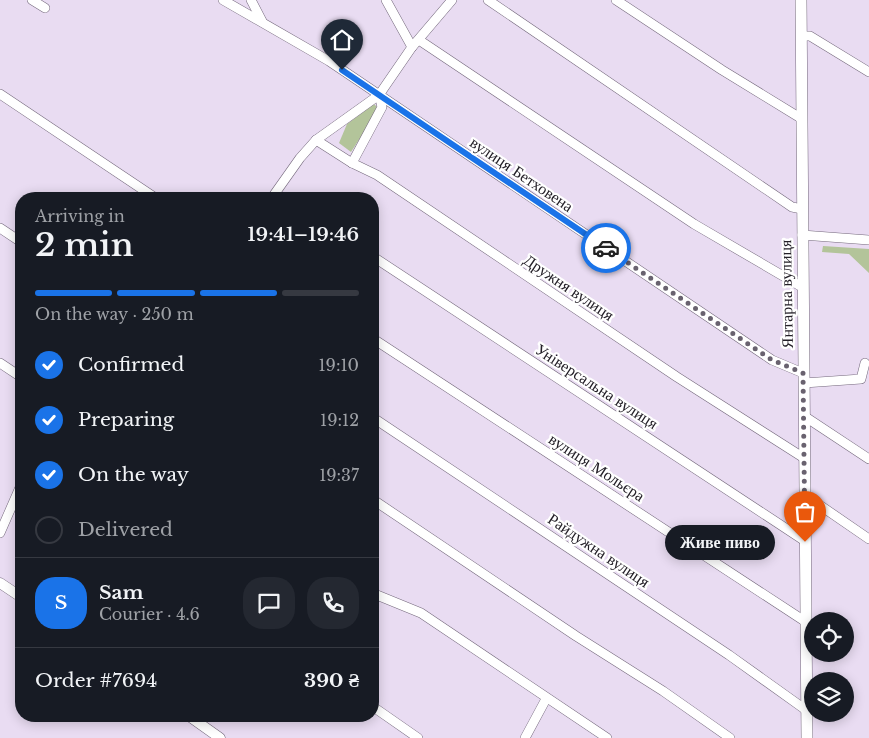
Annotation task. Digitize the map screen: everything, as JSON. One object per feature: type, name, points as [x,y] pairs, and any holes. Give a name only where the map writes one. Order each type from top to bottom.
[{"type":"main road","name":"Янтарна вулиця","points":[[802,0],[802,287],[806,612]]},
{"type":"main road","name":"Янтарна вулиця","points":[[806,722],[807,738]]},
{"type":"street","points":[[32,0],[45,8]]},
{"type":"street","name":"вулиця Бетховена","points":[[223,0],[329,61],[772,360],[803,378]]},
{"type":"street","points":[[251,0],[262,22]]},
{"type":"street","points":[[386,0],[416,44],[694,224],[802,287]]},
{"type":"street","points":[[276,192],[300,158],[316,140],[379,95],[416,44],[452,0]]},
{"type":"street","points":[[488,0],[784,201],[802,209]]},
{"type":"street","points":[[616,0],[722,70],[802,119]]},
{"type":"street","points":[[802,36],[810,36],[869,72]]},
{"type":"street","points":[[0,94],[147,192]]},
{"type":"street","points":[[352,163],[382,107],[379,95]]},
{"type":"street","name":"Дружня вулиця","points":[[316,140],[352,163],[377,175],[677,377],[804,458]]},
{"type":"street","points":[[0,228],[15,238]]},
{"type":"street","points":[[802,235],[869,240]]},
{"type":"street","name":"Універсальна вулиця","points":[[379,261],[805,542]]},
{"type":"street","name":"вулиця Мольєра","points":[[379,343],[804,621]]},
{"type":"street","points":[[0,363],[15,373]]},
{"type":"street","points":[[803,378],[865,382],[865,363]]},
{"type":"street","points":[[804,416],[869,459]]},
{"type":"street","name":"Райдужна вулиця","points":[[379,423],[729,655],[804,709]]},
{"type":"street","points":[[805,496],[869,539]]},
{"type":"street","points":[[0,532],[15,498]]},
{"type":"street","points":[[379,504],[576,636],[663,691],[730,738]]},
{"type":"street","points":[[0,583],[15,593]]},
{"type":"street","points":[[379,596],[421,614],[607,738]]},
{"type":"street","points":[[525,738],[546,699]]},
{"type":"street","points":[[379,711],[418,738]]},
{"type":"street","points":[[198,722],[220,738]]},
{"type":"green space","points":[[374,104],[379,109],[351,152],[339,143],[347,124]]},
{"type":"green space","points":[[823,246],[869,249],[869,273],[849,254],[822,252]]},
{"type":"way so far","points":[[606,248],[772,360],[803,373],[805,542]]},
{"type":"place","name":"Живе пиво","points":[[805,542]]},
{"type":"route","points":[[342,70],[606,248]]}]
